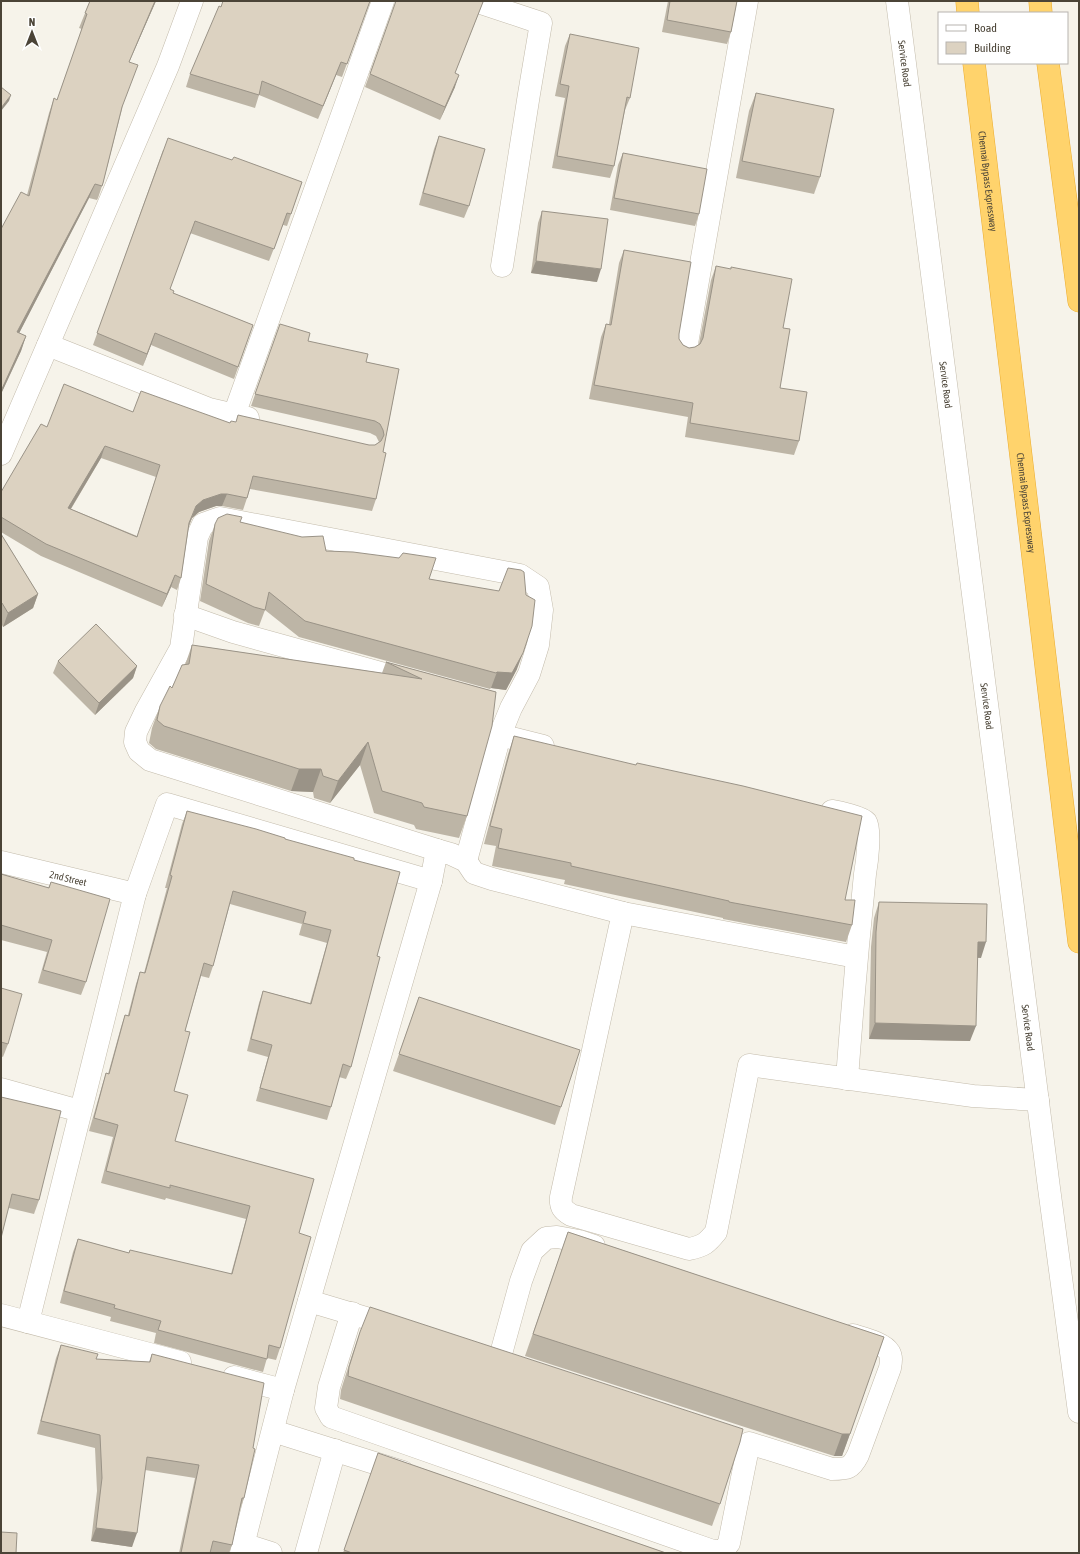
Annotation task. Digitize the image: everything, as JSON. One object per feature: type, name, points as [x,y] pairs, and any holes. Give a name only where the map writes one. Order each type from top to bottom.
[{"type":"highway","points":[[967,1],[968,12]]},
{"type":"highway","points":[[1040,1],[1041,12]]},
{"type":"highway","name":"Chennai Bypass Expressway","points":[[974,64],[1079,942]]},
{"type":"highway","points":[[1048,64],[1079,302]]},
{"type":"street","points":[[1,454],[168,66],[192,1]]},
{"type":"street","points":[[234,414],[383,1]]},
{"type":"street","points":[[475,1],[541,23],[527,102],[502,266]]},
{"type":"street","points":[[686,349],[746,1]]},
{"type":"street","name":"Service Road","points":[[897,1],[1079,1412]]},
{"type":"street","points":[[48,345],[209,409],[271,423]]},
{"type":"street","points":[[466,861],[500,735],[503,706],[529,674],[538,645],[542,610],[538,587],[520,575],[220,518],[203,524],[197,537],[181,648],[136,732],[135,742],[139,751],[150,760],[451,854],[466,861],[474,872],[492,879],[623,914],[856,957]]},
{"type":"street","points":[[185,614],[233,632],[427,685]]},
{"type":"street","points":[[500,735],[562,750]]},
{"type":"street","points":[[28,1322],[135,894],[167,804],[431,880]]},
{"type":"street","points":[[814,807],[862,819],[867,825],[868,851],[856,957],[847,1080]]},
{"type":"street","points":[[271,1553],[242,1549],[283,1390],[431,880],[437,850]]},
{"type":"street","name":"2nd Street","points":[[1,862],[135,894]]},
{"type":"street","points":[[623,914],[561,1197],[560,1204],[564,1211],[571,1215],[689,1249],[701,1246],[709,1240],[716,1232],[749,1065],[847,1080],[973,1096],[1038,1100]]},
{"type":"street","points":[[1,1089],[80,1111]]},
{"type":"street","points":[[477,1354],[506,1363],[521,1281],[532,1251],[546,1238],[557,1237],[579,1241],[609,1252]]},
{"type":"street","points":[[309,1301],[382,1323]]},
{"type":"street","points":[[352,1313],[329,1387],[326,1408],[331,1417],[713,1551],[723,1551],[728,1543],[749,1443]]},
{"type":"street","points":[[1,1315],[283,1390]]},
{"type":"street","points":[[727,1436],[832,1469],[844,1469],[853,1465],[890,1368],[891,1358],[888,1350],[879,1344],[834,1329]]},
{"type":"street","points":[[273,1431],[418,1477]]},
{"type":"street","points":[[306,1553],[335,1450]]},
{"type":"building","points":[[90,1],[155,1],[129,62],[138,65],[122,107],[102,186],[95,184],[17,332],[26,336],[1,391],[1,229],[21,192],[29,196],[54,98],[57,100],[87,14],[85,13]]},
{"type":"building","points":[[223,1],[370,1],[347,64],[341,62],[323,106],[262,81],[259,95],[190,74],[219,6],[221,7]]},
{"type":"building","points":[[396,1],[483,2],[455,73],[459,75],[445,107],[370,74]]},
{"type":"building","points":[[670,1],[737,1],[731,32],[667,20]]},
{"type":"building","points":[[570,34],[639,48],[630,98],[627,97],[614,166],[557,156],[569,86],[560,84]]},
{"type":"building","points":[[1,87],[11,95],[1,108]]},
{"type":"building","points":[[756,93],[834,109],[820,177],[742,161]]},
{"type":"building","points":[[439,136],[485,149],[469,206],[423,193]]},
{"type":"building","points":[[168,138],[232,160],[234,157],[302,182],[291,214],[287,213],[274,249],[195,221],[170,289],[174,291],[173,293],[253,325],[238,367],[155,333],[147,354],[97,333]]},
{"type":"building","points":[[623,153],[707,169],[699,214],[614,198]]},
{"type":"building","points":[[542,211],[608,219],[601,269],[536,261]]},
{"type":"building","points":[[624,250],[691,262],[679,334],[679,339],[683,345],[689,348],[700,344],[703,338],[716,266],[731,269],[731,267],[792,279],[783,328],[790,329],[780,388],[807,392],[799,441],[690,423],[693,403],[594,385],[606,324],[611,325]]},
{"type":"building","points":[[280,324],[310,333],[308,341],[368,354],[366,362],[399,369],[383,452],[386,453],[376,499],[253,476],[247,498],[221,494],[203,500],[196,506],[189,523],[181,578],[175,575],[167,594],[46,544],[1,517],[1,492],[41,424],[47,427],[64,384],[133,412],[141,391],[230,423],[231,421],[236,422],[238,415],[369,445],[375,445],[381,441],[384,435],[380,424],[375,421],[255,394]],"holes":[[[105,446],[160,465],[137,537],[68,508]]]},
{"type":"building","points":[[227,514],[242,517],[240,522],[302,537],[323,536],[326,551],[353,552],[399,558],[403,553],[436,558],[429,579],[499,591],[508,568],[521,570],[524,572],[526,595],[535,600],[532,626],[523,653],[512,673],[496,673],[305,621],[269,592],[265,610],[254,607],[206,584],[215,524],[218,518]]},
{"type":"building","points":[[1,534],[38,594],[8,613],[1,603]]},
{"type":"building","points":[[96,624],[137,666],[99,703],[58,661]]},
{"type":"building","points":[[192,645],[422,679],[386,662],[496,692],[492,726],[467,816],[424,807],[422,803],[382,791],[368,742],[338,781],[323,776],[321,769],[299,769],[164,726],[157,720],[160,706],[170,686],[172,688],[182,665],[189,664]]},
{"type":"building","points":[[514,736],[636,765],[637,763],[743,786],[862,816],[845,900],[855,900],[852,925],[729,902],[571,866],[571,863],[498,848],[502,829],[490,826]]},
{"type":"building","points":[[187,811],[256,829],[285,839],[354,858],[354,860],[400,872],[377,956],[380,957],[351,1067],[343,1064],[331,1107],[260,1088],[272,1045],[251,1039],[263,991],[311,1004],[331,930],[303,923],[306,912],[233,891],[213,966],[204,963],[185,1031],[190,1032],[174,1091],[188,1095],[175,1141],[314,1179],[299,1233],[311,1237],[280,1348],[269,1345],[267,1359],[158,1330],[161,1321],[114,1308],[115,1305],[64,1291],[78,1239],[129,1253],[130,1250],[232,1274],[250,1206],[170,1185],[170,1188],[106,1171],[118,1125],[94,1118],[106,1073],[109,1074],[125,1015],[129,1016],[140,972],[145,973],[172,876],[170,875]]},
{"type":"building","points":[[1,874],[49,888],[51,882],[110,899],[86,982],[43,970],[52,940],[1,925]]},
{"type":"building","points":[[879,902],[987,904],[986,942],[978,942],[976,1026],[875,1023],[876,932]]},
{"type":"building","points":[[1,988],[22,994],[8,1044],[1,1042]]},
{"type":"building","points":[[419,997],[580,1050],[561,1107],[399,1054]]},
{"type":"building","points":[[1,1097],[61,1111],[39,1200],[12,1194],[1,1238]]},
{"type":"building","points":[[568,1232],[884,1337],[850,1434],[842,1434],[533,1334]]},
{"type":"building","points":[[370,1307],[743,1429],[720,1504],[348,1376],[349,1367],[360,1332]]},
{"type":"building","points":[[61,1345],[98,1354],[96,1359],[150,1362],[152,1354],[264,1383],[253,1448],[255,1449],[244,1498],[242,1498],[232,1545],[213,1541],[210,1553],[181,1553],[199,1465],[147,1457],[137,1533],[96,1528],[102,1478],[100,1435],[41,1421]]},
{"type":"building","points":[[378,1453],[666,1553],[352,1553],[344,1550]]},
{"type":"building","points":[[1,1532],[17,1533],[16,1553],[1,1553]]}]
